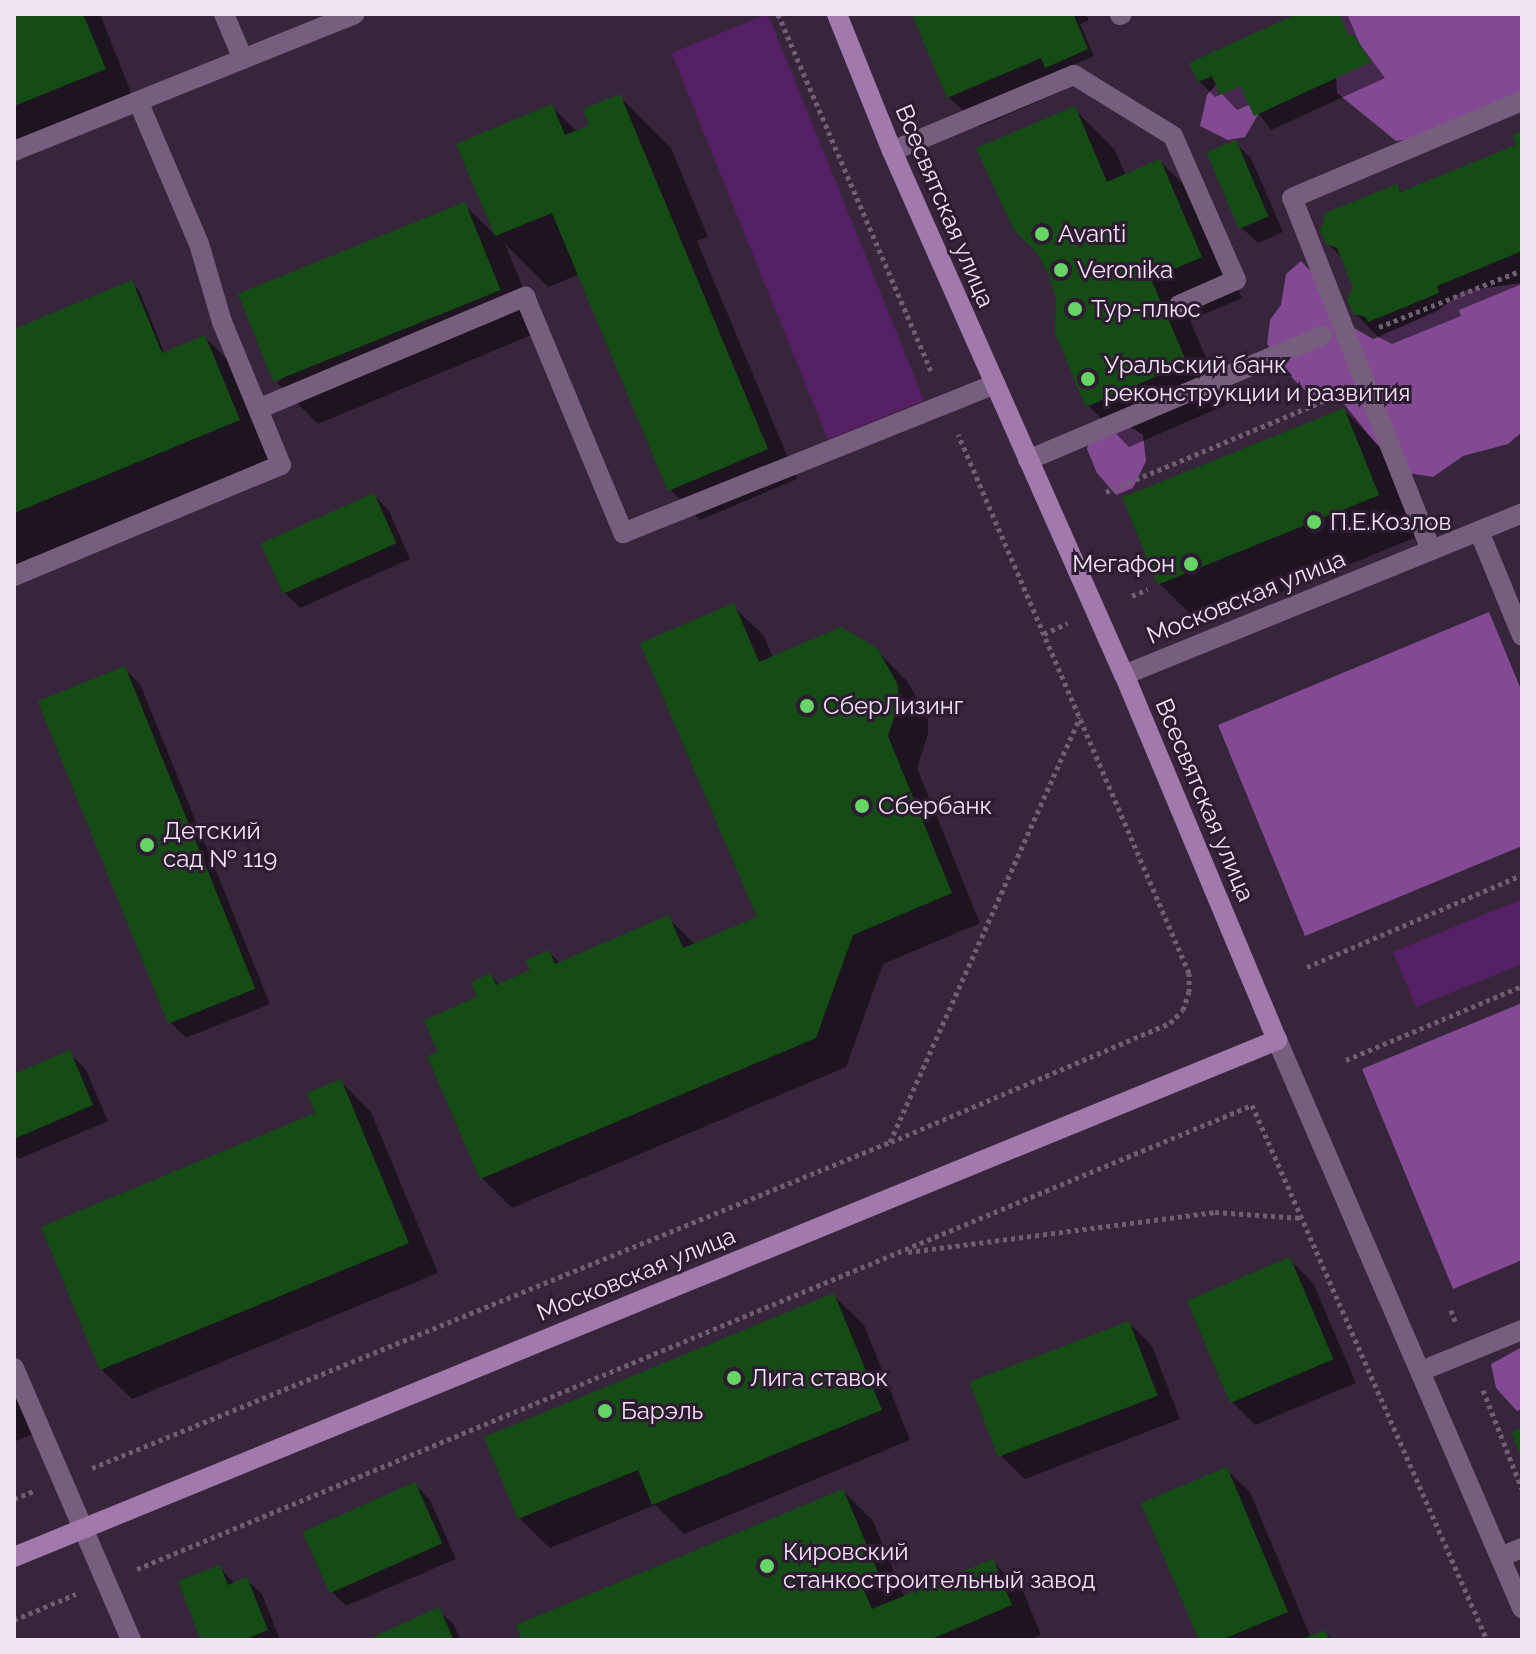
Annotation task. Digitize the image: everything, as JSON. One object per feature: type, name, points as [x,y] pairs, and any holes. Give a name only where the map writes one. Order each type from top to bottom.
[{"type":"main road","name":"Всесвятская улица","points":[[837,14],[892,151],[1124,675],[1277,1040]]},
{"type":"main road","name":"Московская улица","points":[[14,1557],[1277,1040]]},
{"type":"street","points":[[224,14],[243,59]]},
{"type":"street","points":[[14,151],[354,14]]},
{"type":"street","points":[[892,151],[1074,75],[1173,136],[1236,280],[1179,305]]},
{"type":"street","points":[[14,576],[281,465],[222,322],[199,244],[138,101]]},
{"type":"street","points":[[1431,550],[1292,198],[1522,101]]},
{"type":"street","points":[[258,409],[525,297],[623,533],[995,384]]},
{"type":"street","points":[[1028,460],[1322,336]]},
{"type":"street","name":"Московская улица","points":[[1124,675],[1522,513]]},
{"type":"street","points":[[1479,531],[1522,636]]},
{"type":"street","name":"Всесвятская улица","points":[[1277,1040],[1522,1607]]},
{"type":"street","points":[[1421,1371],[1522,1330]]},
{"type":"street","points":[[14,1368],[131,1640]]},
{"type":"street","points":[[1500,1557],[1522,1548]]},
{"type":"path","points":[[14,1499],[890,1142],[1170,1023],[1183,1010],[1189,992],[1189,973],[778,14]]},
{"type":"path","points":[[1348,340],[1522,270]]},
{"type":"path","points":[[1106,492],[1346,391]]},
{"type":"path","points":[[1132,596],[1148,589]]},
{"type":"path","points":[[1044,634],[1069,623]]},
{"type":"path","points":[[890,1142],[1080,718]]},
{"type":"path","points":[[1307,967],[1522,875]]},
{"type":"path","points":[[1346,1060],[1522,986]]},
{"type":"path","points":[[14,1620],[1252,1105],[1487,1640]]},
{"type":"path","points":[[899,1253],[1215,1212],[1302,1218]]},
{"type":"path","points":[[1451,1310],[1455,1321]]},
{"type":"path","points":[[1483,1390],[1522,1489]]},
{"type":"shaded area","points":[[768,14],[924,401],[828,440],[672,53]]},
{"type":"shaded area","points":[[1332,14],[1522,14],[1522,110],[1443,134],[1396,141],[1337,93]]},
{"type":"shaded area","points":[[1222,78],[1245,80],[1263,106],[1245,137],[1228,140],[1200,126],[1207,95]]},
{"type":"shaded area","points":[[1301,261],[1343,305],[1354,328],[1373,339],[1437,311],[1463,291],[1522,283],[1522,432],[1508,444],[1463,456],[1433,477],[1409,473],[1376,444],[1341,400],[1309,394],[1294,380],[1267,344],[1270,320],[1281,305],[1286,274]]},
{"type":"shaded area","points":[[1115,417],[1143,435],[1146,461],[1133,488],[1116,495],[1097,473],[1087,449],[1094,424]]},
{"type":"shaded area","points":[[1489,612],[1522,692],[1522,846],[1305,936],[1218,725]]},
{"type":"shaded area","points":[[1522,899],[1522,964],[1416,1007],[1393,952]]},
{"type":"shaded area","points":[[1522,1003],[1522,1260],[1453,1289],[1362,1069]]},
{"type":"shaded area","points":[[1522,1347],[1522,1409],[1517,1411],[1496,1388],[1491,1364]]},
{"type":"building","points":[[14,14],[83,14],[106,69],[14,106]]},
{"type":"building","points":[[912,14],[1080,14],[1074,16],[1088,49],[1045,68],[1041,58],[947,98]]},
{"type":"building","points":[[1297,14],[1339,14],[1349,36],[1353,34],[1371,62],[1254,116],[1240,86],[1220,95],[1212,76],[1198,82],[1189,63]]},
{"type":"building","points":[[620,94],[768,449],[668,491],[552,213],[495,236],[456,144],[552,104],[565,135],[589,125],[583,109]]},
{"type":"building","points":[[1075,106],[1107,182],[1160,159],[1202,257],[1151,279],[1187,363],[1086,407],[1055,333],[1056,299],[1049,275],[1037,253],[1014,230],[976,148]]},
{"type":"building","points":[[1522,131],[1522,251],[1437,286],[1439,293],[1368,322],[1366,317],[1353,314],[1347,299],[1353,287],[1337,248],[1326,244],[1320,229],[1325,219],[1323,214],[1397,184],[1400,192],[1509,148],[1517,144],[1512,135]]},
{"type":"building","points":[[1236,140],[1268,216],[1239,229],[1207,153]]},
{"type":"building","points":[[465,202],[501,290],[273,382],[238,294]]},
{"type":"building","points":[[132,280],[162,353],[205,335],[240,420],[14,513],[14,329]]},
{"type":"building","points":[[1344,408],[1379,495],[1158,585],[1122,498]]},
{"type":"building","points":[[374,493],[396,543],[283,594],[261,543]]},
{"type":"building","points":[[734,603],[759,662],[841,627],[877,648],[898,685],[899,703],[888,736],[952,893],[853,935],[816,1038],[480,1179],[427,1056],[438,1052],[424,1020],[477,997],[471,982],[491,973],[496,985],[530,970],[526,960],[549,950],[555,964],[669,915],[683,948],[757,917],[640,643]]},
{"type":"building","name":"Детский сад № 119","points":[[125,666],[255,989],[168,1024],[38,701]]},
{"type":"building","points":[[70,1050],[93,1105],[14,1139],[14,1074]]},
{"type":"building","points":[[341,1079],[409,1243],[100,1370],[41,1227],[315,1113],[307,1093]]},
{"type":"building","points":[[1290,1257],[1333,1359],[1230,1403],[1187,1301]]},
{"type":"building","points":[[834,1293],[882,1410],[652,1505],[638,1470],[518,1519],[484,1437]]},
{"type":"building","points":[[1129,1321],[1158,1396],[998,1457],[969,1382]]},
{"type":"building","points":[[1522,1428],[1522,1458],[1511,1432]]},
{"type":"building","points":[[1227,1467],[1288,1612],[1221,1640],[1199,1640],[1141,1503]]},
{"type":"building","points":[[415,1482],[442,1543],[330,1593],[303,1532]]},
{"type":"building","name":"Кировский станкостроительный завод","points":[[843,1489],[879,1574],[860,1582],[872,1609],[993,1559],[1012,1605],[929,1640],[522,1640],[516,1625]]},
{"type":"building","points":[[220,1565],[228,1585],[247,1577],[268,1630],[244,1640],[201,1640],[178,1581]]},
{"type":"building","points":[[439,1607],[454,1640],[375,1640],[373,1637]]},
{"type":"building","points":[[1325,1630],[1330,1640],[1301,1640]]},
{"type":"place","name":"Avanti","points":[[1042,234]]},
{"type":"place","name":"Veronika","points":[[1061,270]]},
{"type":"place","name":"Тур-плюс","points":[[1075,309]]},
{"type":"place","name":"Уральский банк реконструкции и развития","points":[[1088,379]]},
{"type":"place","name":"П.Е.Козлов","points":[[1314,522]]},
{"type":"place","name":"Мегафон","points":[[1191,564]]},
{"type":"place","name":"СберЛизинг","points":[[807,706]]},
{"type":"place","name":"Сбербанк","points":[[862,806]]},
{"type":"place","name":"Детский сад № 119","points":[[147,845]]},
{"type":"place","name":"Лига ставок","points":[[734,1378]]},
{"type":"place","name":"Барэль","points":[[605,1411]]},
{"type":"place","name":"Кировский станкостроительный завод","points":[[767,1566]]}]
